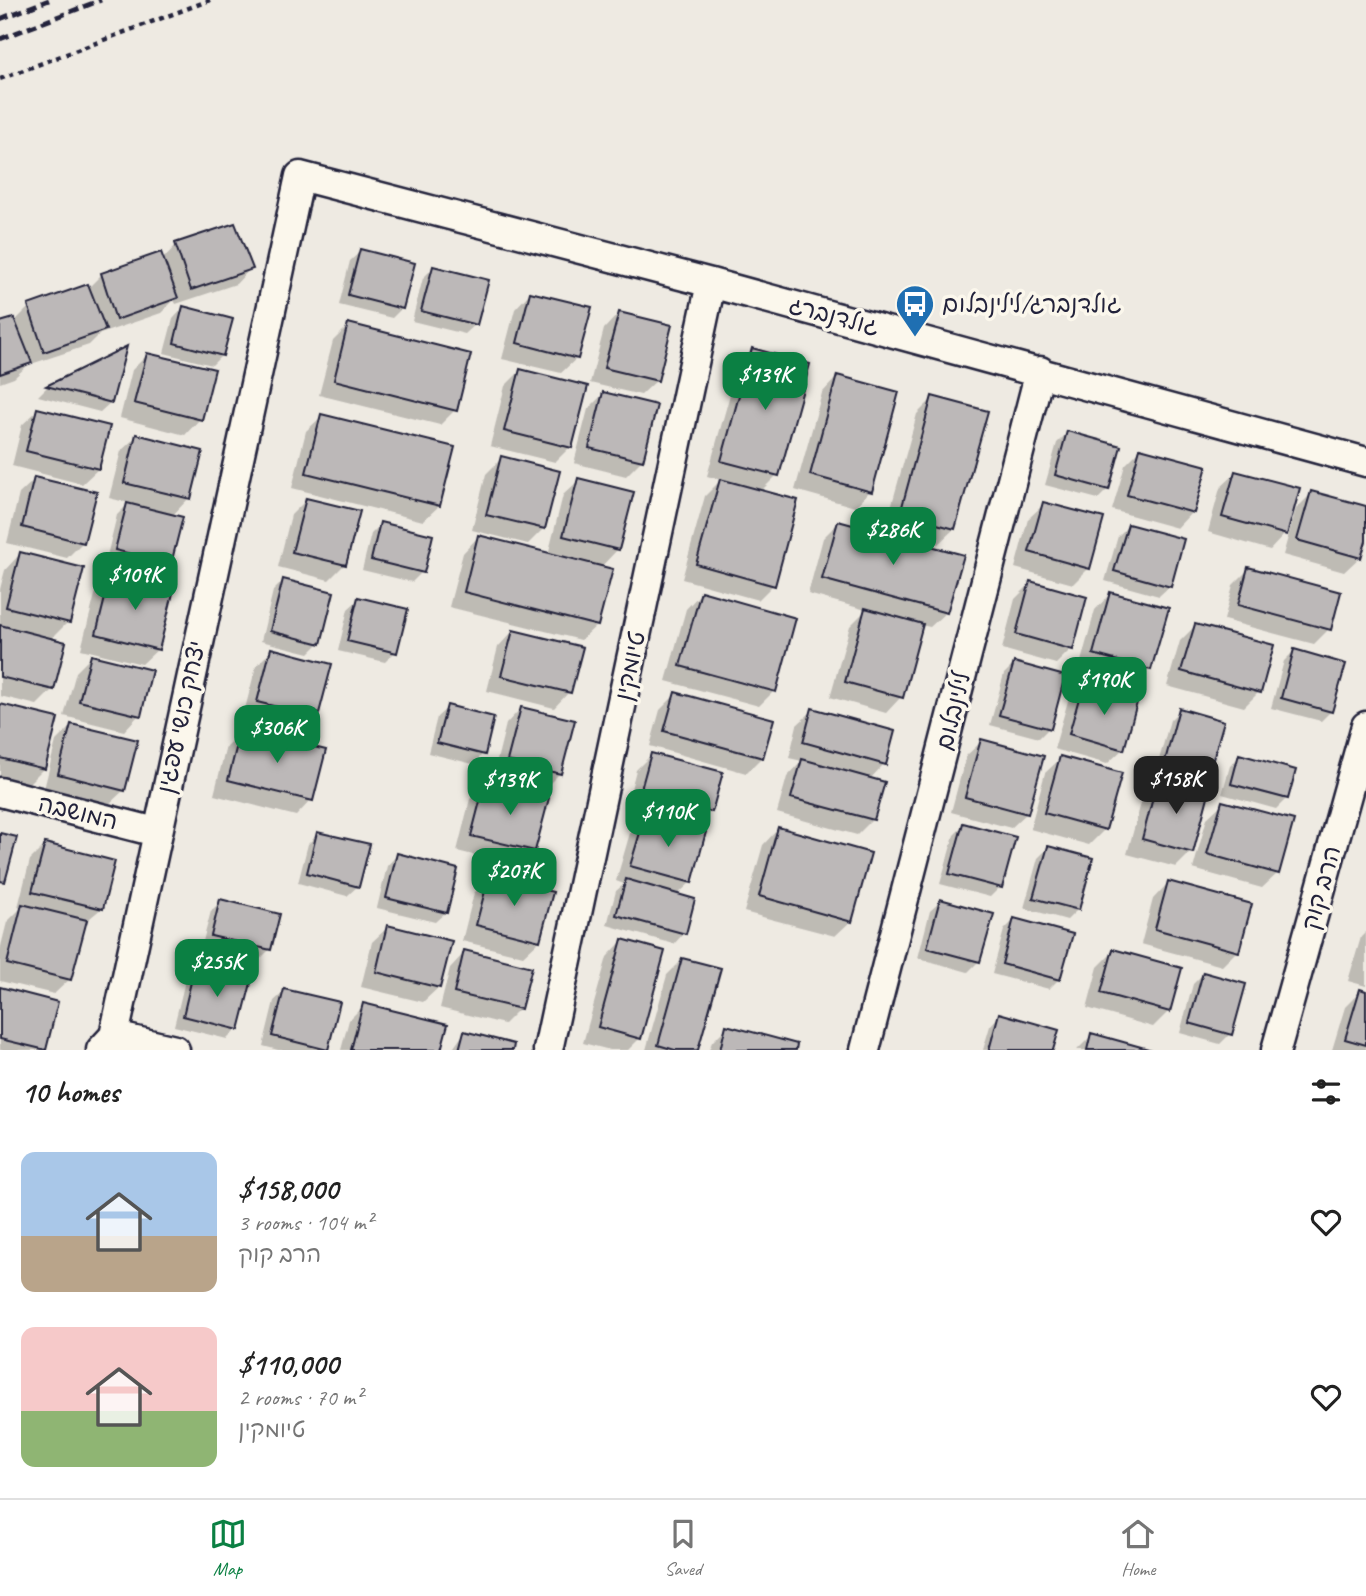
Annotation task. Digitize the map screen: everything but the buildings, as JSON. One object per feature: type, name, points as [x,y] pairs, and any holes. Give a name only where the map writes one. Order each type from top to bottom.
[{"type":"street","name":"גולדנברג","points":[[300,176],[1041,371],[1366,462]]},
{"type":"street","name":"יצחק כושי עפגין","points":[[109,1045],[300,176]]},
{"type":"street","name":"טיומקין","points":[[548,1050],[711,283]]},
{"type":"street","name":"לילינבלום","points":[[865,1050],[1041,371]]},
{"type":"street","name":"הרב קוק","points":[[1276,1050],[1366,726]]},
{"type":"street","name":"המושבה","points":[[0,792],[156,832]]},
{"type":"street","points":[[109,1045],[175,1050]]},
{"type":"path","points":[[0,79],[210,0]]},
{"type":"railway","points":[[0,19],[49,0]]},
{"type":"railway","points":[[0,39],[101,0]]},
{"type":"place","name":"גולדנברג/לילינבלום","points":[[915,338]]}]
